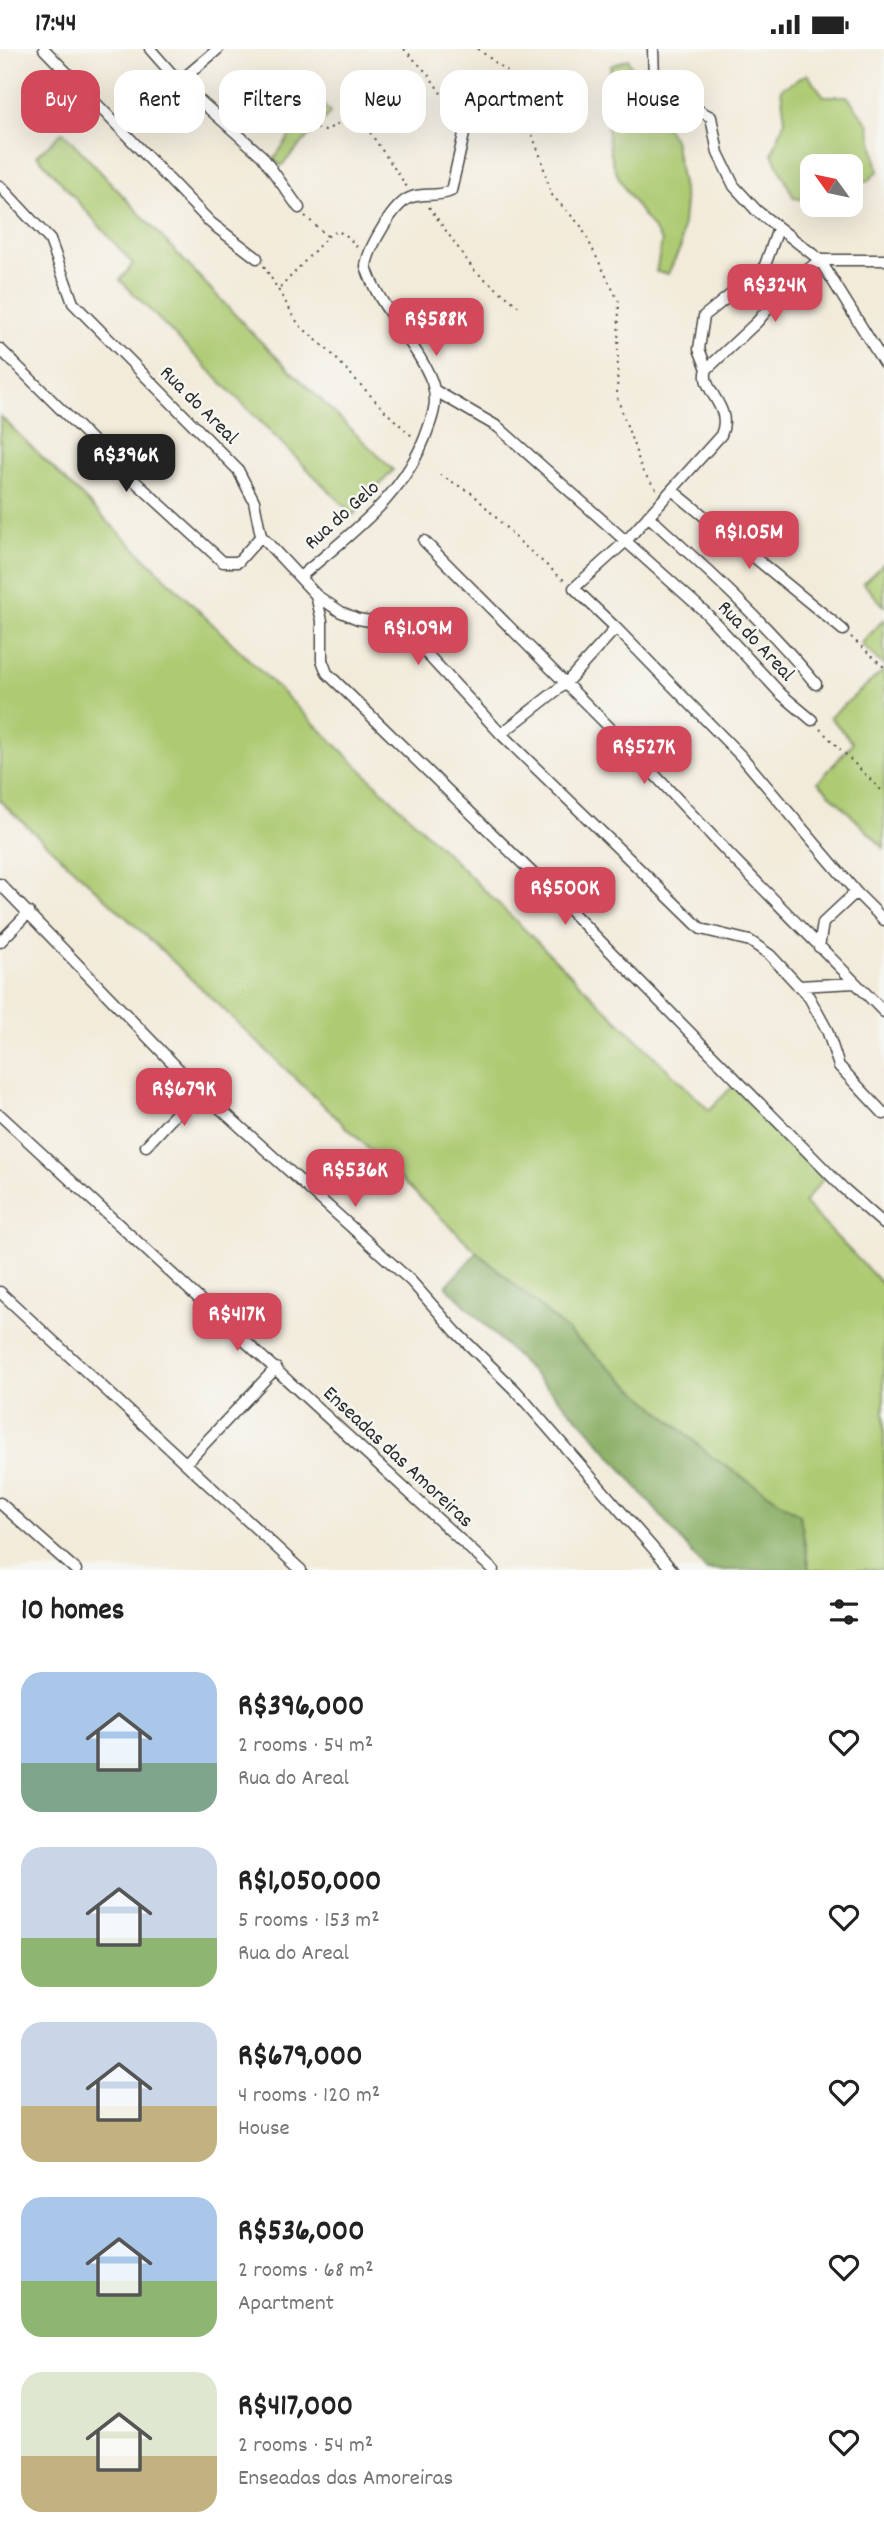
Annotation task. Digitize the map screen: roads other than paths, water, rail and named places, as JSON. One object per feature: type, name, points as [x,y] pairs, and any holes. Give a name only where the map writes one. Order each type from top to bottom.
[{"type":"street","points":[[44,49],[211,223],[257,258]]},
{"type":"street","points":[[150,49],[168,70]]},
{"type":"street","points":[[193,70],[218,49]]},
{"type":"street","points":[[653,49],[657,84],[667,95],[711,117],[719,153],[743,199],[820,260],[882,356]]},
{"type":"street","points":[[205,105],[262,156],[299,208]]},
{"type":"street","points":[[434,390],[421,363],[368,275],[367,257],[370,247],[404,202],[412,197],[451,191],[464,134]]},
{"type":"street","name":"Rua do Areal","points":[[0,186],[50,240],[68,294],[81,313],[211,439],[238,470],[254,501],[261,536]]},
{"type":"street","points":[[778,229],[764,268],[740,290],[704,316],[699,349],[707,369],[707,381],[723,411],[724,427],[715,442],[626,541],[574,588],[742,758],[856,892],[884,920]]},
{"type":"street","points":[[707,369],[757,322],[787,286],[820,260],[884,260]]},
{"type":"street","points":[[0,349],[115,463],[223,562],[238,562],[261,536],[316,595],[349,616],[398,628],[414,640],[501,734],[701,929],[750,940],[770,955],[817,1011],[839,1066],[884,1114]]},
{"type":"street","name":"Rua do Areal","points":[[434,390],[498,427],[705,613],[780,694],[812,720]]},
{"type":"street","name":"Rua do Gelo","points":[[300,577],[383,506],[403,482],[422,445],[435,411],[434,390]]},
{"type":"street","points":[[672,490],[843,630]]},
{"type":"street","points":[[648,516],[714,575],[786,647],[816,684]]},
{"type":"street","points":[[424,541],[566,683],[884,1012]]},
{"type":"street","points":[[316,595],[322,621],[322,660],[327,673],[553,893],[843,1188],[884,1224]]},
{"type":"street","points":[[501,734],[566,683],[616,628]]},
{"type":"street","points":[[0,884],[199,1089],[411,1281],[516,1391],[672,1570]]},
{"type":"street","points":[[819,947],[823,923],[856,892]]},
{"type":"street","points":[[0,942],[29,912]]},
{"type":"street","points":[[798,986],[855,983]]},
{"type":"street","points":[[146,1146],[199,1089]]},
{"type":"street","name":"Enseadas das Amoreiras","points":[[0,1115],[493,1570]]},
{"type":"street","points":[[0,1292],[301,1570]]},
{"type":"street","points":[[187,1462],[276,1368]]},
{"type":"street","points":[[0,1503],[76,1570]]}]
